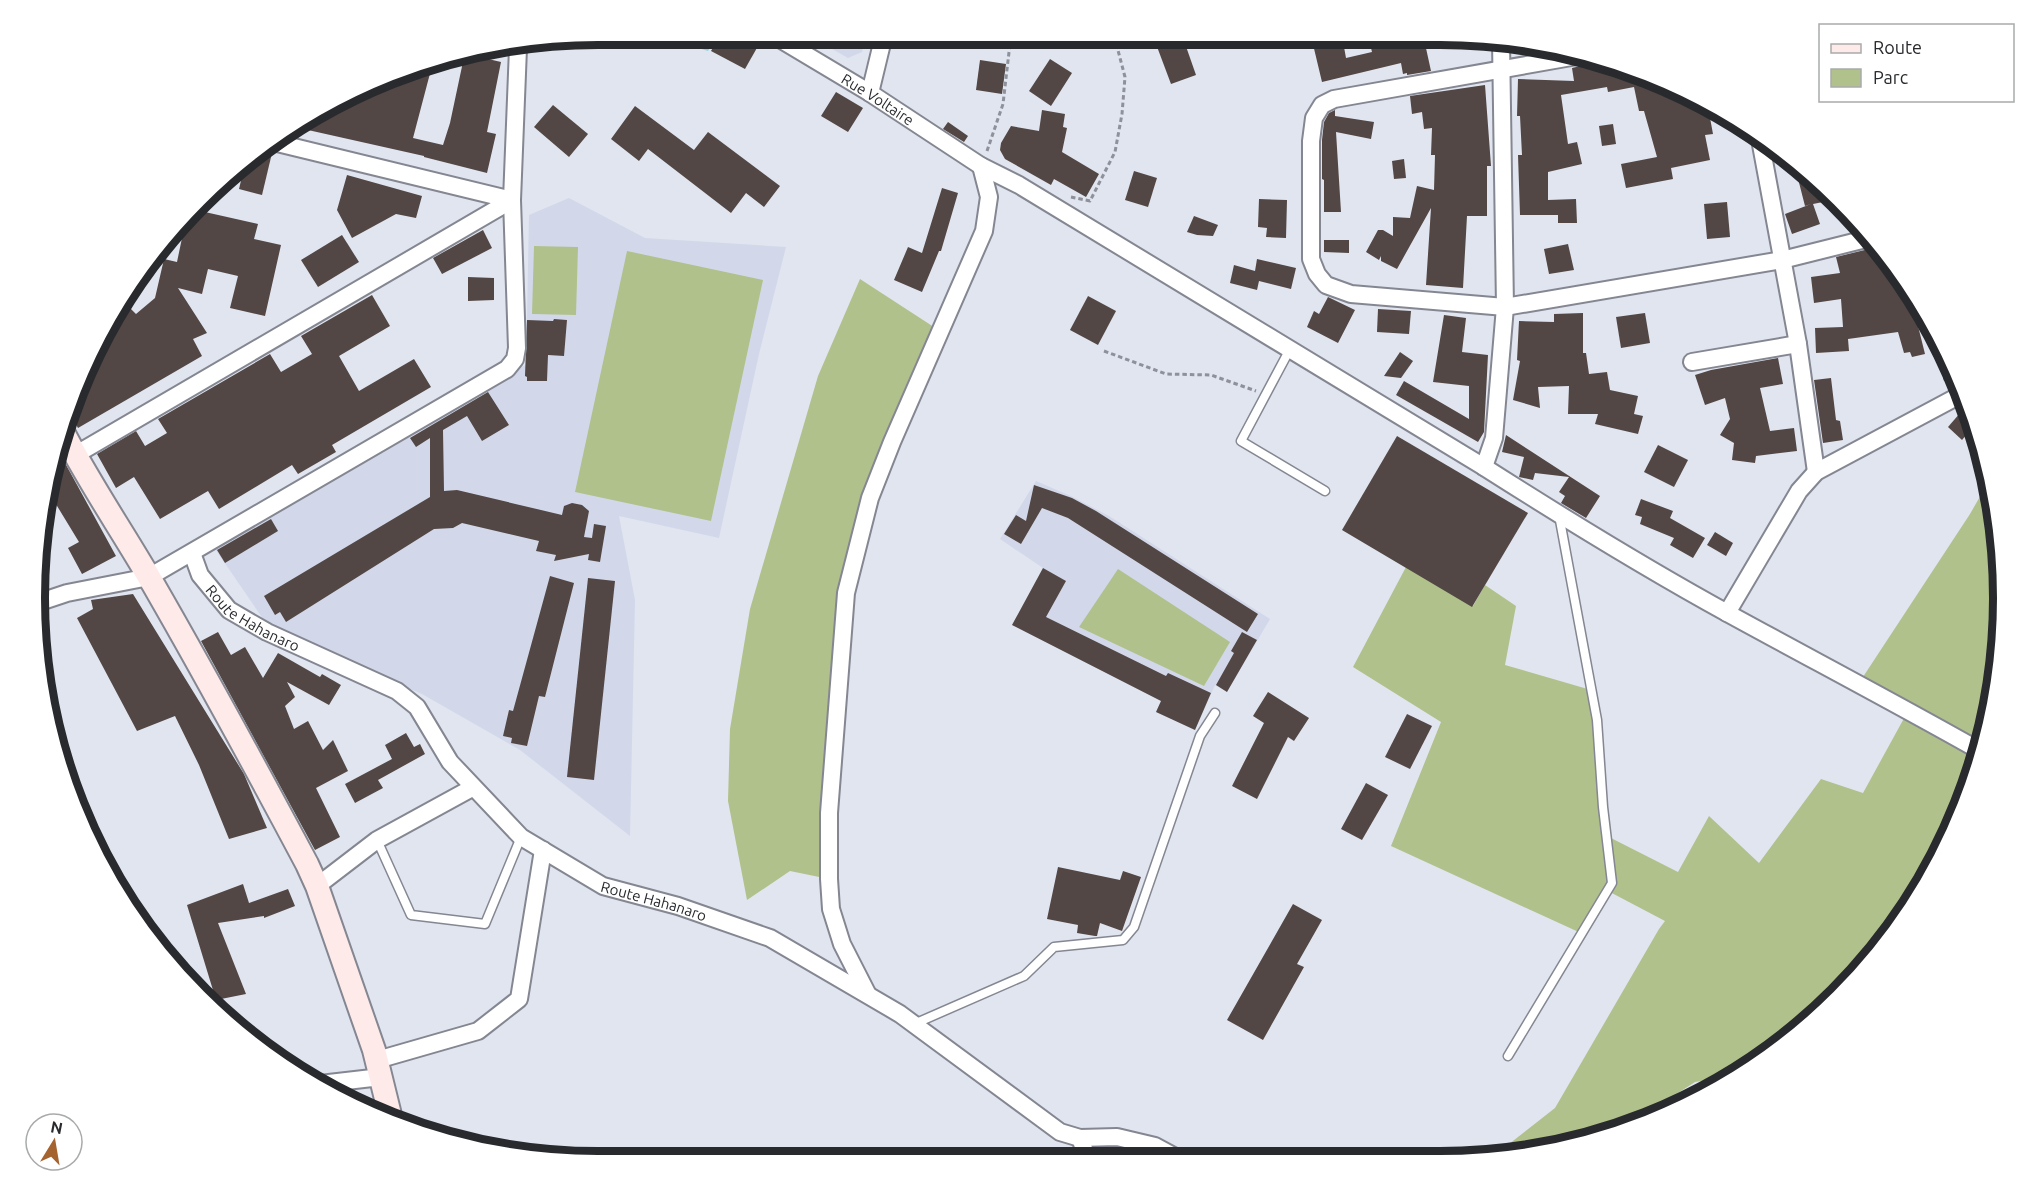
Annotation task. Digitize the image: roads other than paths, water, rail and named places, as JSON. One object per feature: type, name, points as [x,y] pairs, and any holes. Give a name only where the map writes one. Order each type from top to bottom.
[{"type":"main road","points":[[68,441],[231,720],[307,864],[317,886],[379,1069],[389,1110]]},
{"type":"street","name":"Rue Voltaire","points":[[790,45],[870,93],[981,166],[1019,185],[1559,514],[1727,613],[1860,683],[1972,747]]},
{"type":"street","points":[[870,93],[882,45]]},
{"type":"street","points":[[1484,467],[1494,438],[1506,307],[1502,49]]},
{"type":"street","points":[[45,601],[66,593],[148,577],[507,369],[515,359],[517,348],[512,200],[518,51]]},
{"type":"street","points":[[1561,59],[1334,99],[1322,105],[1314,118],[1311,141],[1311,259],[1317,274],[1326,285],[1351,294],[1506,307],[1782,260],[1862,240]]},
{"type":"street","points":[[283,144],[512,200]]},
{"type":"street","points":[[1762,148],[1798,344],[1816,472]]},
{"type":"street","points":[[868,994],[842,944],[831,909],[829,879],[829,813],[846,593],[870,498],[984,231],[989,197],[981,166]]},
{"type":"street","points":[[75,455],[512,200]]},
{"type":"street","points":[[1692,362],[1798,344]]},
{"type":"street","points":[[1727,613],[1798,491],[1816,472],[1955,398]]},
{"type":"street","name":"Route Hahanaro","points":[[192,553],[200,574],[229,610],[267,632],[397,691],[417,707],[450,762],[472,788],[521,837],[603,886],[678,906],[770,938],[868,994],[913,1024],[1060,1132],[1080,1138],[1116,1137],[1155,1146],[1164,1151]]},
{"type":"street","points":[[317,886],[376,840],[472,788]]},
{"type":"street","points":[[330,1082],[379,1069],[478,1031],[519,999],[543,850]]},
{"type":"street","points":[[1080,1138],[1085,1151]]},
{"type":"lane","points":[[1290,349],[1241,441],[1325,491]]},
{"type":"lane","points":[[1508,1056],[1612,884],[1603,807],[1597,720],[1577,623],[1559,514]]},
{"type":"lane","points":[[913,1024],[1024,976],[1054,947],[1123,940],[1134,927],[1200,736],[1215,713]]},
{"type":"lane","points":[[376,840],[411,915],[485,924],[521,837]]},
{"type":"water","points":[[689,45],[712,45],[708,51]]}]
